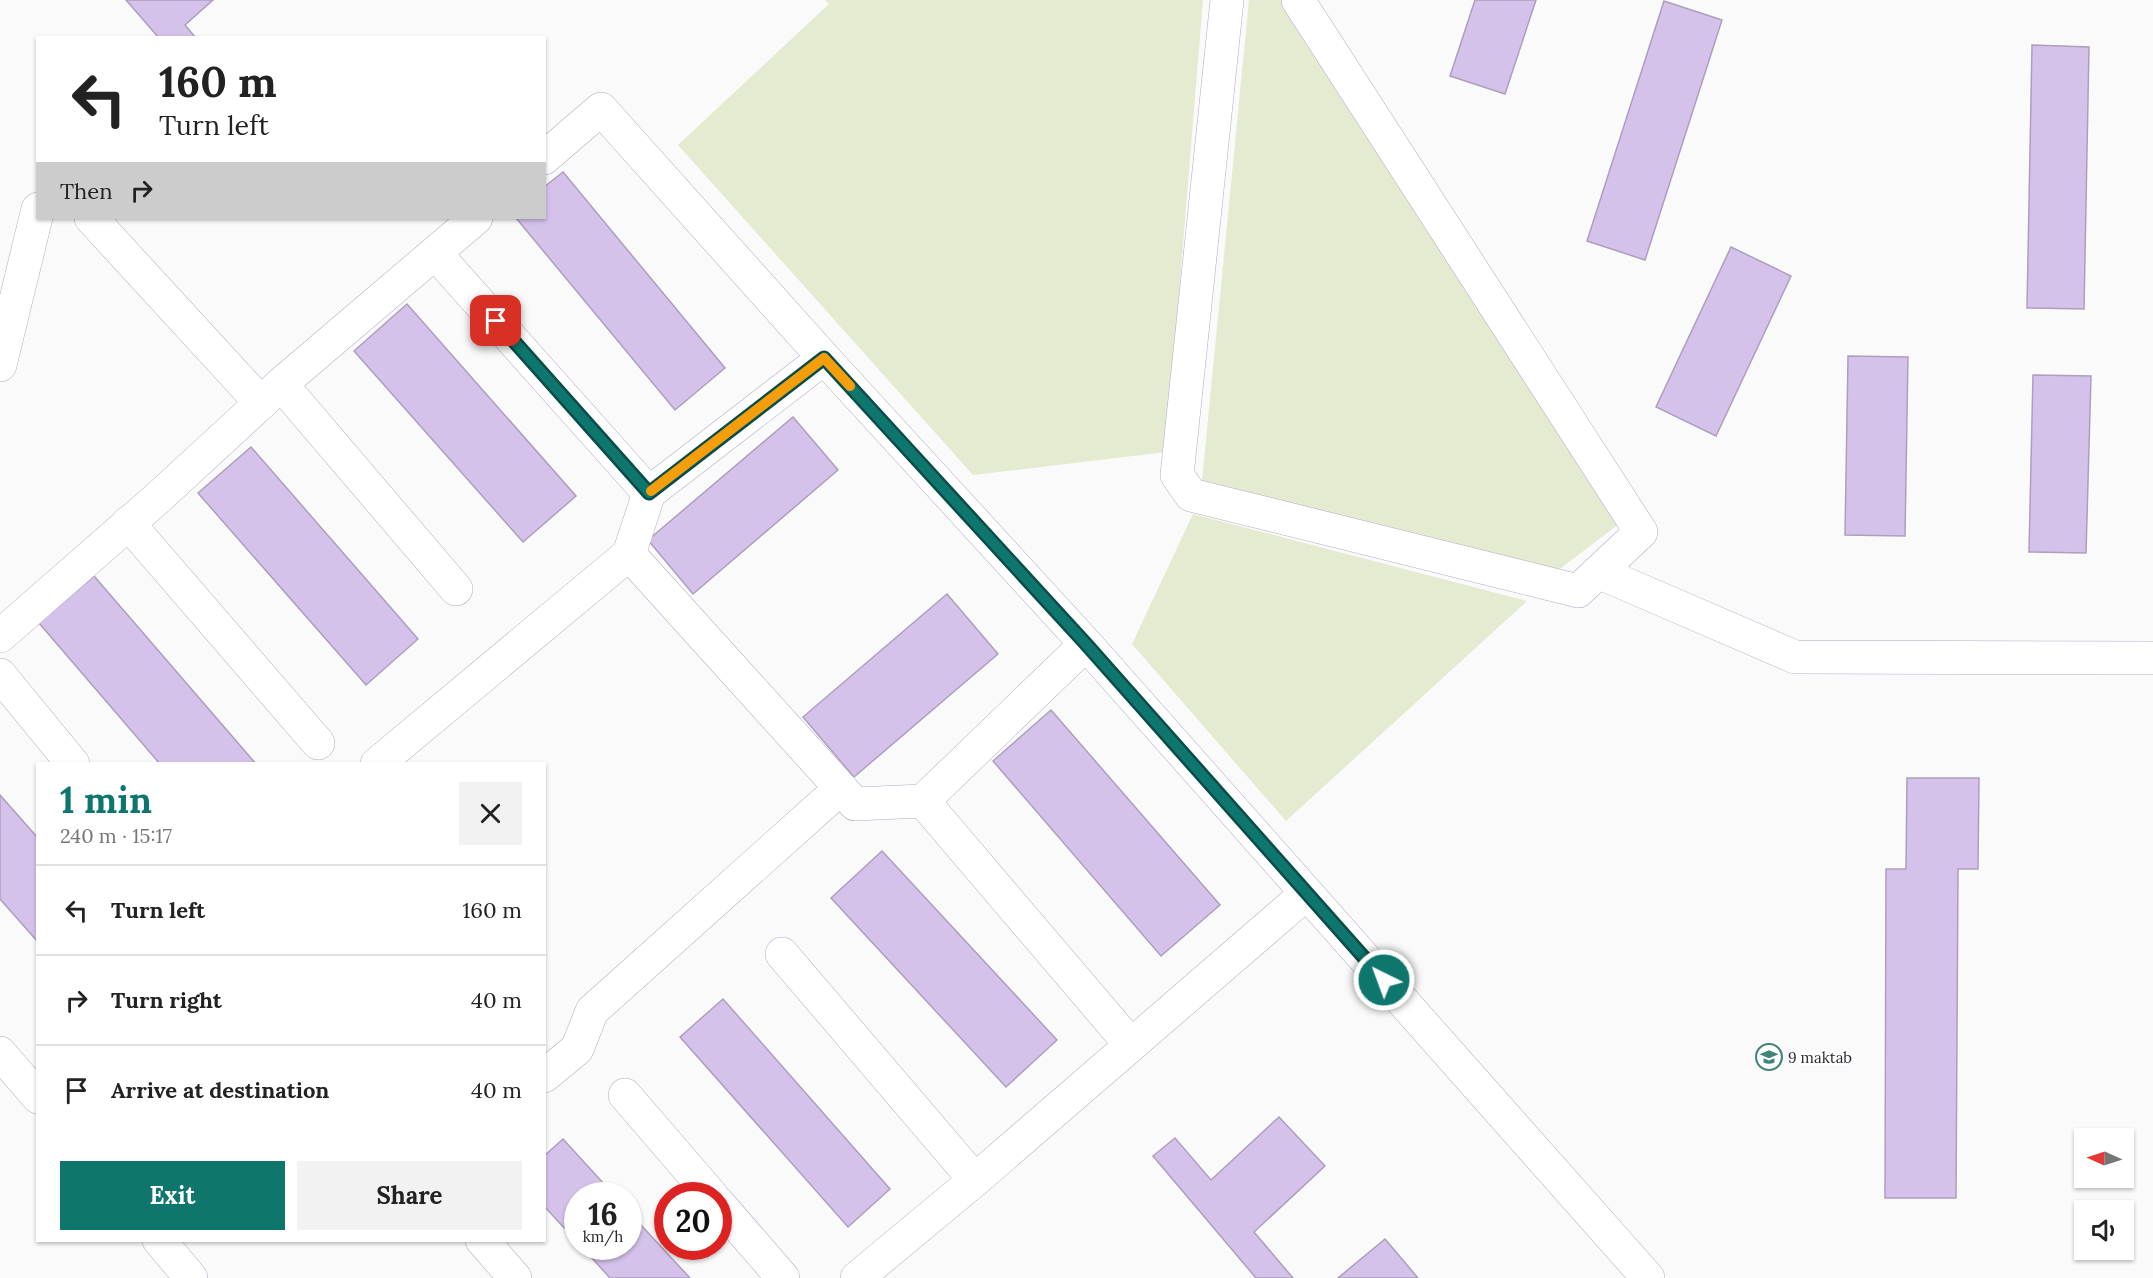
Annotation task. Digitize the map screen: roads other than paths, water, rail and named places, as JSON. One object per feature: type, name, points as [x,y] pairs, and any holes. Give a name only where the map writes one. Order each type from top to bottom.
[{"type":"street","points":[[1227,0],[1177,475],[1191,495],[1578,591],[1641,532],[1298,0]]},
{"type":"street","points":[[546,156],[602,109],[824,358],[1086,644],[1648,1278]]},
{"type":"street","points":[[0,365],[36,217]]},
{"type":"street","points":[[92,219],[271,394],[456,589]]},
{"type":"street","points":[[0,636],[271,394],[475,219]]},
{"type":"street","points":[[435,252],[649,493]]},
{"type":"street","points":[[379,762],[629,554],[649,493],[824,358]]},
{"type":"street","points":[[128,524],[318,742]]},
{"type":"street","points":[[629,554],[855,804],[923,801],[1086,644]]},
{"type":"street","points":[[1598,572],[1795,657],[2153,658]]},
{"type":"street","points":[[0,675],[71,762]]},
{"type":"street","points":[[546,1074],[577,1049],[592,1011],[841,788]]},
{"type":"street","points":[[923,801],[1131,1045]]},
{"type":"street","points":[[857,1278],[975,1180],[1307,893]]},
{"type":"street","points":[[782,954],[975,1180]]},
{"type":"street","points":[[0,1053],[36,1095]]},
{"type":"street","points":[[625,1095],[700,1182]]},
{"type":"street","points":[[732,1219],[783,1278]]},
{"type":"street","points":[[161,1242],[191,1278]]},
{"type":"street","points":[[485,1242],[514,1278]]},
{"type":"place","name":"9 maktab","points":[[1769,1057]]}]
